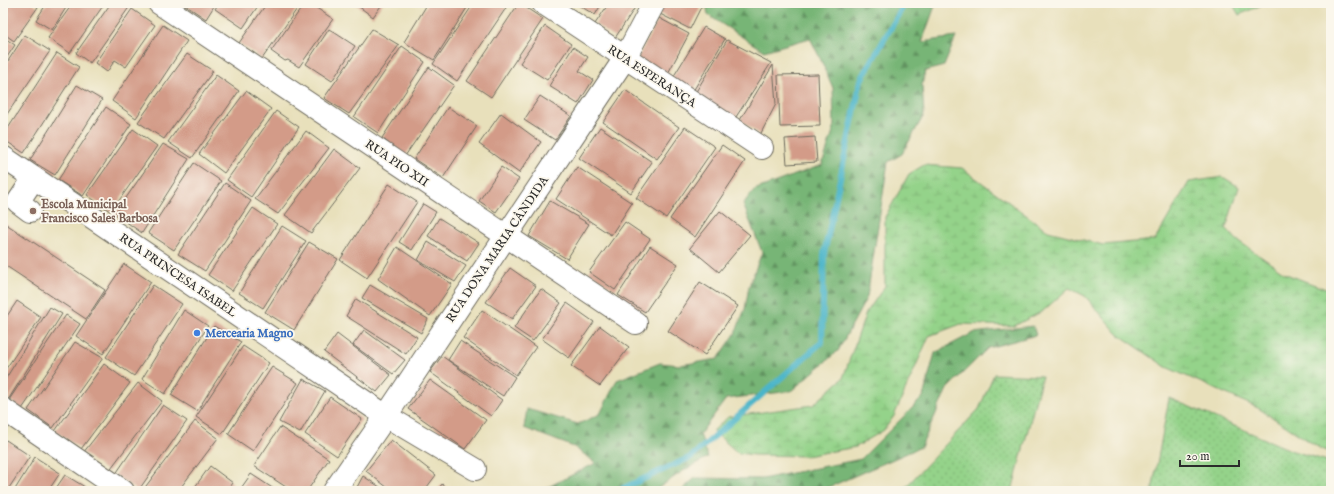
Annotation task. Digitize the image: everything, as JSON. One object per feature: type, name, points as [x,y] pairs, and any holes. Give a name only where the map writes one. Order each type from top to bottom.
[{"type":"street","name":"RUA PIO XII","points":[[159,3],[636,323]]},
{"type":"street","name":"RUA ESPERANÇA","points":[[543,3],[762,148]]},
{"type":"street","name":"RUA DONA MARIA CÂNDIDA","points":[[334,491],[386,416],[625,58],[654,3]]},
{"type":"street","name":"RUA PRINCESA ISABEL","points":[[3,157],[386,416],[475,469]]},
{"type":"street","points":[[30,211],[18,202],[34,178]]},
{"type":"street","points":[[3,409],[123,491]]},
{"type":"green space","points":[[706,3],[936,3],[922,42],[956,37],[944,66],[925,71],[922,85],[924,115],[902,154],[888,162],[867,297],[838,351],[791,391],[726,399],[700,434],[708,457],[683,471],[654,491],[543,491],[544,489],[596,463],[574,447],[524,428],[527,409],[578,424],[600,414],[617,380],[660,363],[680,365],[718,359],[735,334],[745,309],[749,286],[762,252],[743,204],[754,190],[822,165],[834,128],[833,88],[810,38],[764,51],[708,15]]},
{"type":"green space","points":[[1232,3],[1266,3],[1239,15]]},
{"type":"green space","points":[[924,165],[962,168],[1048,231],[1103,245],[1155,240],[1189,182],[1223,177],[1239,187],[1226,228],[1237,240],[1286,274],[1331,291],[1331,452],[1321,449],[1258,408],[1166,367],[1118,334],[1085,296],[1069,288],[1043,311],[1014,326],[961,324],[929,336],[894,416],[884,430],[856,447],[806,456],[754,455],[738,453],[713,431],[728,417],[813,405],[843,378],[866,313],[885,286],[885,217],[909,174]]},
{"type":"green space","points":[[1033,326],[1036,335],[988,348],[947,389],[921,447],[820,491],[681,491],[695,478],[762,479],[861,459],[923,397],[935,353],[973,333]]},
{"type":"green space","points":[[994,374],[1042,376],[1012,491],[902,491],[979,409]]},
{"type":"green space","points":[[1169,398],[1293,451],[1331,462],[1331,491],[1152,491]]},
{"type":"building","points":[[3,3],[32,3],[38,7],[14,41],[3,33]]},
{"type":"building","points":[[47,3],[69,3],[52,30],[36,20]]},
{"type":"building","points":[[73,3],[105,3],[70,53],[48,38]]},
{"type":"building","points":[[111,3],[126,3],[130,6],[90,63],[76,53]]},
{"type":"building","points":[[182,3],[216,3],[206,19]]},
{"type":"building","points":[[219,3],[260,3],[243,28],[215,9]]},
{"type":"building","points":[[267,3],[294,3],[299,6],[262,59],[239,43]]},
{"type":"building","points":[[305,3],[309,3],[333,19],[299,67],[288,60],[285,61],[271,51]]},
{"type":"building","points":[[354,3],[383,3],[373,17]]},
{"type":"building","points":[[428,3],[470,3],[434,60],[404,42]]},
{"type":"building","points":[[474,3],[500,3],[506,8],[457,81],[433,64]]},
{"type":"building","points":[[519,3],[543,19],[491,97],[467,81]]},
{"type":"building","points":[[575,3],[602,3],[595,15]]},
{"type":"building","points":[[609,3],[638,3],[615,38],[595,24]]},
{"type":"building","points":[[661,3],[699,3],[702,5],[690,29],[656,12]]},
{"type":"building","points":[[132,9],[155,25],[126,67],[115,60],[107,72],[95,63]]},
{"type":"building","points":[[659,18],[689,34],[666,77],[636,61]]},
{"type":"building","points":[[163,25],[187,41],[136,118],[112,101]]},
{"type":"building","points":[[545,26],[571,44],[547,80],[520,63]]},
{"type":"building","points":[[704,27],[725,39],[693,91],[672,79]]},
{"type":"building","points":[[329,29],[355,46],[332,81],[306,64]]},
{"type":"building","points":[[372,29],[399,45],[349,114],[324,98]]},
{"type":"building","points":[[25,35],[50,51],[3,120],[3,63],[6,64]]},
{"type":"building","points":[[3,37],[15,45],[5,60],[3,58]]},
{"type":"building","points":[[727,40],[771,63],[734,120],[694,95]]},
{"type":"building","points":[[402,46],[425,62],[378,133],[354,117]]},
{"type":"building","points":[[573,47],[588,57],[579,71],[593,80],[578,104],[549,86]]},
{"type":"building","points":[[57,53],[79,67],[24,153],[3,139],[3,136]]},
{"type":"building","points":[[187,54],[213,71],[164,139],[138,122]]},
{"type":"building","points":[[773,65],[776,104],[760,135],[740,120]]},
{"type":"building","points":[[429,67],[454,85],[405,156],[382,138]]},
{"type":"building","points":[[818,74],[820,126],[780,127],[778,75]]},
{"type":"building","points":[[216,75],[239,91],[192,158],[168,142]]},
{"type":"building","points":[[77,85],[102,100],[55,175],[30,160]]},
{"type":"building","points":[[625,90],[679,127],[657,159],[603,122]]},
{"type":"building","points":[[246,91],[271,109],[224,173],[199,154]]},
{"type":"building","points":[[540,96],[571,116],[555,140],[524,120]]},
{"type":"building","points":[[106,107],[131,124],[83,196],[58,180]]},
{"type":"building","points":[[448,107],[477,126],[443,178],[414,159]]},
{"type":"building","points":[[276,111],[299,127],[251,197],[227,180]]},
{"type":"building","points":[[501,113],[541,142],[519,173],[479,144]]},
{"type":"building","points":[[600,127],[652,162],[631,193],[579,158]]},
{"type":"building","points":[[685,127],[715,147],[666,218],[636,198]]},
{"type":"building","points":[[133,129],[157,146],[111,212],[87,195]]},
{"type":"building","points":[[306,131],[329,148],[278,214],[255,199]]},
{"type":"building","points":[[815,137],[817,162],[787,164],[785,139]]},
{"type":"building","points":[[163,144],[189,159],[142,233],[115,214]]},
{"type":"building","points":[[722,145],[745,161],[695,237],[670,219]]},
{"type":"building","points":[[334,149],[360,168],[311,233],[285,215]]},
{"type":"building","points":[[194,163],[221,181],[174,250],[148,233]]},
{"type":"building","points":[[501,167],[519,179],[496,212],[479,201]]},
{"type":"building","points":[[577,167],[632,203],[611,235],[556,199]]},
{"type":"building","points":[[225,183],[251,201],[205,271],[178,254]]},
{"type":"building","points":[[389,184],[417,202],[367,278],[340,260]]},
{"type":"building","points":[[550,201],[589,224],[567,259],[529,236]]},
{"type":"building","points":[[423,204],[436,212],[412,250],[399,242]]},
{"type":"building","points":[[253,208],[277,224],[232,291],[208,275]]},
{"type":"building","points":[[720,211],[750,235],[719,272],[690,248]]},
{"type":"building","points":[[439,218],[479,243],[467,261],[428,236]]},
{"type":"building","points":[[3,222],[105,290],[86,319],[3,264]]},
{"type":"building","points":[[625,222],[650,239],[615,290],[589,272]]},
{"type":"building","points":[[282,226],[306,241],[263,308],[239,293]]},
{"type":"building","points":[[309,242],[338,259],[294,330],[265,312]]},
{"type":"building","points":[[428,242],[466,266],[455,282],[418,260]]},
{"type":"building","points":[[650,246],[678,264],[645,312],[618,295]]},
{"type":"building","points":[[397,247],[452,284],[430,316],[378,279]]},
{"type":"building","points":[[124,264],[151,282],[103,354],[76,336]]},
{"type":"building","points":[[510,268],[536,286],[512,319],[486,302]]},
{"type":"building","points":[[700,282],[738,306],[705,355],[668,331]]},
{"type":"building","points":[[153,285],[182,304],[134,376],[106,357]]},
{"type":"building","points":[[370,285],[428,319],[421,333],[362,298]]},
{"type":"building","points":[[541,289],[561,303],[533,341],[514,328]]},
{"type":"building","points":[[356,299],[417,337],[406,354],[346,316]]},
{"type":"building","points":[[17,301],[41,317],[3,373],[3,322]]},
{"type":"building","points":[[567,303],[594,322],[569,358],[542,339]]},
{"type":"building","points":[[50,307],[62,314],[8,400],[3,397],[3,383]]},
{"type":"building","points":[[184,310],[208,326],[165,394],[142,379]]},
{"type":"building","points":[[482,310],[536,347],[516,375],[463,338]]},
{"type":"building","points":[[66,315],[80,324],[22,409],[9,400]]},
{"type":"building","points":[[214,326],[241,342],[197,411],[171,395]]},
{"type":"building","points":[[600,326],[629,347],[600,386],[571,366]]},
{"type":"building","points":[[364,330],[405,360],[393,374],[353,345]]},
{"type":"building","points":[[337,334],[391,375],[377,392],[324,352]]},
{"type":"building","points":[[460,341],[515,377],[503,396],[448,360]]},
{"type":"building","points":[[75,342],[103,358],[53,428],[28,410]]},
{"type":"building","points":[[243,346],[269,363],[222,434],[196,417]]},
{"type":"building","points":[[442,356],[502,400],[491,416],[430,372]]},
{"type":"building","points":[[104,364],[130,383],[81,449],[55,431]]},
{"type":"building","points":[[272,367],[298,383],[253,451],[228,434]]},
{"type":"building","points":[[303,379],[325,391],[300,433],[279,422]]},
{"type":"building","points":[[430,380],[486,420],[465,449],[408,409]]},
{"type":"building","points":[[138,383],[162,401],[108,472],[83,453]]},
{"type":"building","points":[[330,397],[362,419],[337,456],[305,434]]},
{"type":"building","points":[[163,405],[187,421],[138,491],[115,475]]},
{"type":"building","points":[[195,421],[218,438],[178,491],[143,490]]},
{"type":"building","points":[[280,427],[329,459],[307,491],[292,491],[254,466]]},
{"type":"building","points":[[6,440],[30,456],[7,491],[3,491],[3,444]]},
{"type":"building","points":[[391,440],[436,475],[424,491],[392,491],[366,471]]},
{"type":"building","points":[[35,457],[60,473],[48,491],[14,491]]},
{"type":"building","points":[[210,466],[233,483],[227,491],[192,491]]},
{"type":"building","points":[[251,474],[277,491],[239,491]]},
{"type":"building","points":[[65,475],[85,487],[82,491],[54,491]]},
{"type":"building","points":[[363,476],[386,491],[359,491],[356,489]]},
{"type":"building","points":[[442,484],[451,491],[437,491]]},
{"type":"waterway","points":[[617,491],[691,457],[822,342],[824,254],[861,80],[905,3]]},
{"type":"place","name":"Escola Municipal Francisco Sales Barbosa","points":[[33,211]]},
{"type":"place","name":"Mercearia Magno","points":[[197,333]]}]
